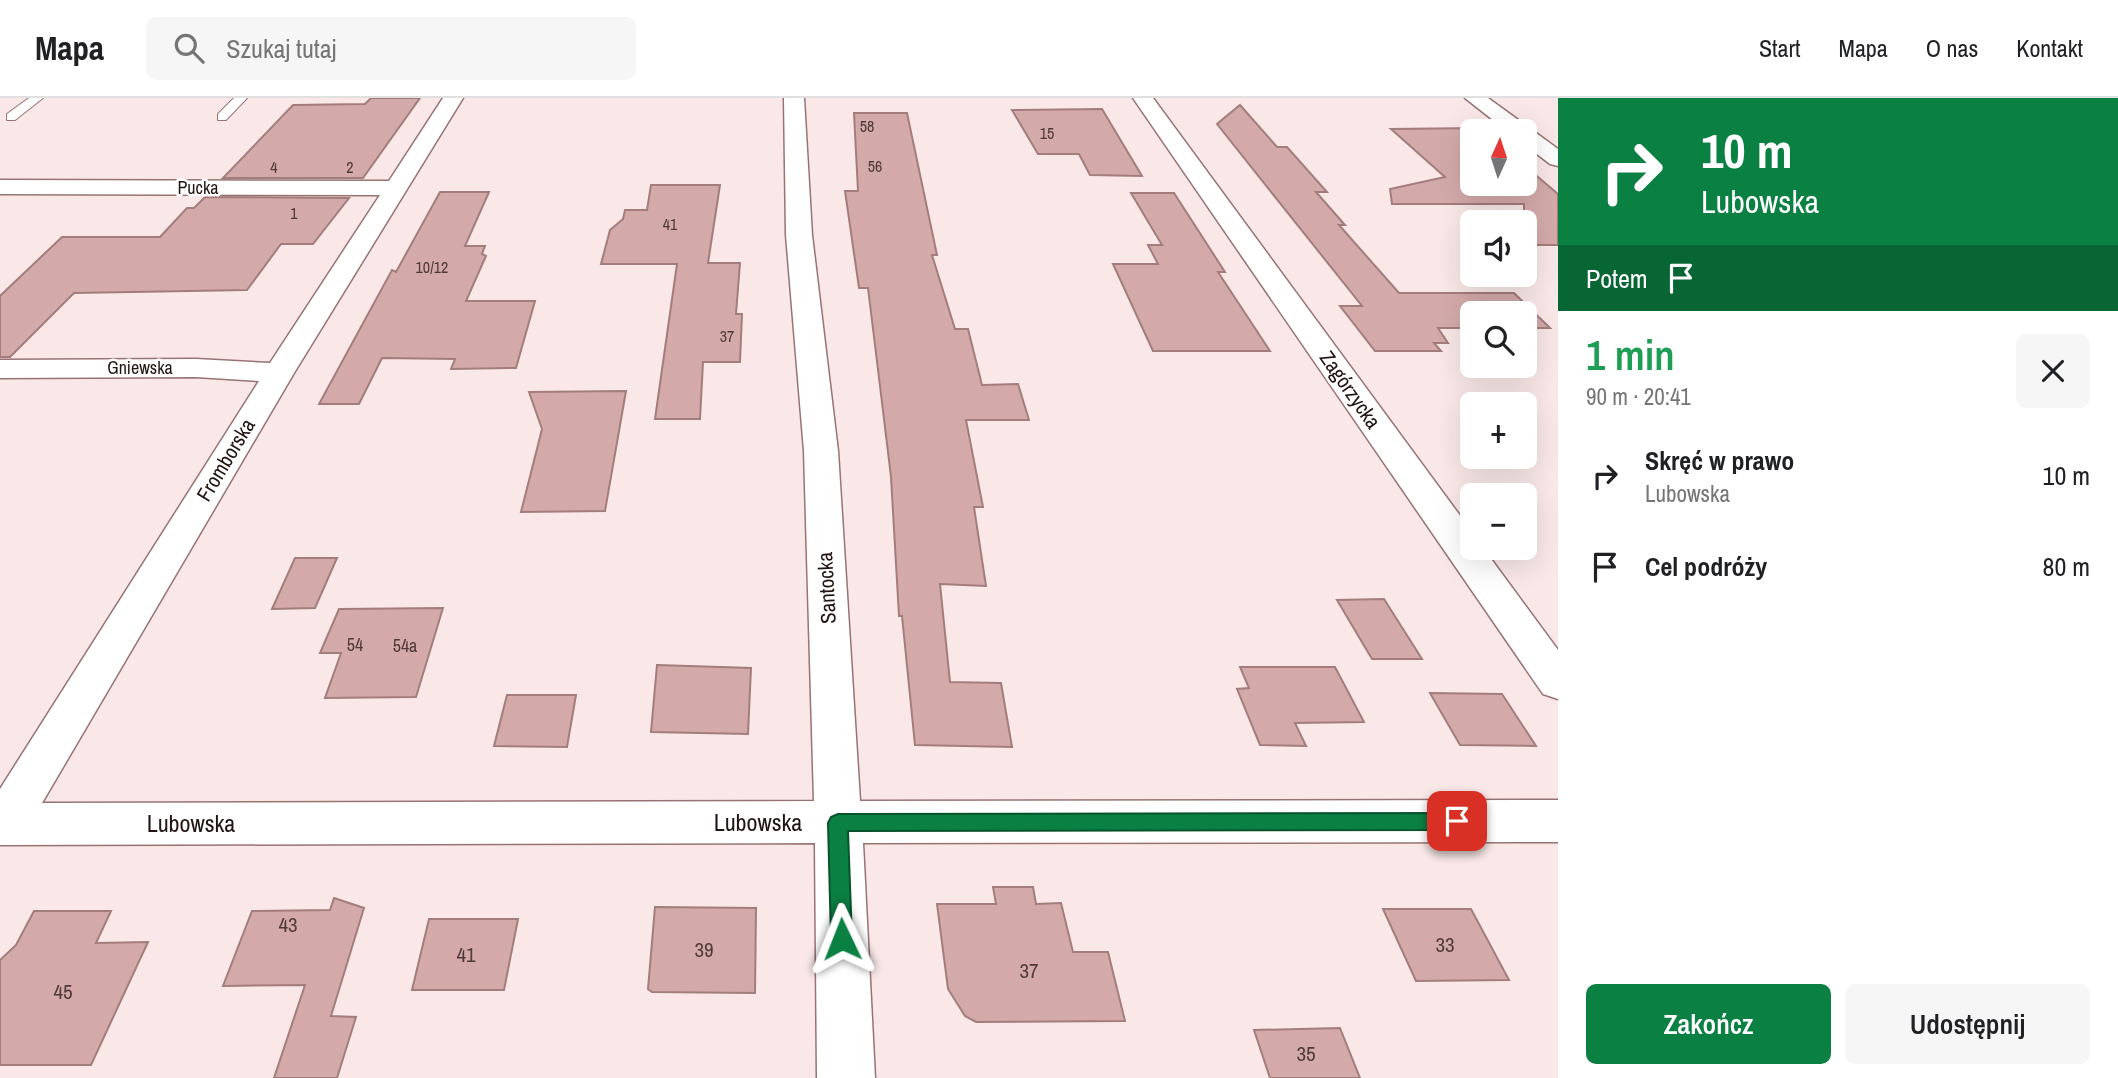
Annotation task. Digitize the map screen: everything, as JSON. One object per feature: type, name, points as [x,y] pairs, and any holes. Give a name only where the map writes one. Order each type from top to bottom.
[{"type":"street","name":"Fromborska","points":[[2,824],[279,373],[453,98]]},
{"type":"street","name":"Santocka","points":[[794,98],[799,235],[821,451],[838,823],[846,1078]]},
{"type":"street","name":"Zagórzycka","points":[[1143,98],[1558,682]]},
{"type":"street","points":[[1475,98],[1503,119]]},
{"type":"street","points":[[1537,144],[1558,159]]},
{"type":"street","name":"Pucka","points":[[0,187],[397,188]]},
{"type":"street","name":"Gniewska","points":[[0,369],[196,368],[279,373]]},
{"type":"street","name":"Lubowska","points":[[2,824],[1558,821]]},
{"type":"lane","points":[[11,117],[37,98]]},
{"type":"lane","points":[[222,117],[241,98]]},
{"type":"building","points":[[371,98],[420,98],[363,178],[223,178],[293,105],[365,104]]},
{"type":"building","points":[[1240,105],[1277,147],[1287,147],[1327,192],[1316,192],[1345,225],[1339,225],[1399,293],[1514,293],[1522,301],[1460,301],[1460,328],[1438,328],[1448,343],[1434,343],[1441,351],[1375,351],[1340,306],[1362,306],[1217,124]]},
{"type":"building","points":[[1102,109],[1142,176],[1090,175],[1079,154],[1038,154],[1012,110]]},
{"type":"building","points":[[854,113],[907,113],[937,255],[932,255],[955,329],[968,329],[982,385],[1018,384],[1029,420],[966,420],[983,507],[974,507],[986,586],[940,584],[950,682],[1001,683],[1012,747],[915,745],[902,616],[899,616],[891,477],[868,288],[859,288],[845,191],[858,191]]},
{"type":"building","points":[[1460,128],[1460,196],[1537,196],[1537,176],[1558,194],[1558,245],[1537,245],[1537,210],[1524,210],[1524,204],[1392,204],[1390,189],[1445,177],[1391,129]]},
{"type":"building","points":[[651,185],[720,185],[708,263],[740,263],[736,314],[742,314],[740,362],[703,362],[700,419],[655,419],[677,264],[601,264],[610,230],[623,219],[625,210],[647,210]]},
{"type":"building","points":[[440,192],[489,192],[465,246],[485,246],[482,254],[486,256],[466,301],[535,301],[516,368],[451,369],[455,359],[382,358],[359,404],[319,404],[392,270],[396,272]]},
{"type":"building","points":[[1131,193],[1174,193],[1225,272],[1218,272],[1270,351],[1153,351],[1113,264],[1158,264],[1148,245],[1162,245]]},
{"type":"building","points":[[205,197],[349,198],[313,244],[281,244],[247,290],[74,293],[10,357],[0,357],[0,296],[62,237],[160,237],[187,208],[194,208]]},
{"type":"building","points":[[1537,315],[1550,328],[1537,328]]},
{"type":"building","points":[[626,391],[605,511],[521,512],[542,429],[529,392]]},
{"type":"building","points":[[295,558],[337,558],[315,608],[272,609]]},
{"type":"building","points":[[1384,599],[1422,659],[1372,659],[1337,600]]},
{"type":"building","points":[[443,608],[416,697],[325,698],[341,653],[320,653],[339,609]]},
{"type":"building","points":[[657,665],[751,668],[748,734],[651,732]]},
{"type":"building","points":[[1240,667],[1335,667],[1364,722],[1295,723],[1306,746],[1260,745],[1237,689],[1249,688]]},
{"type":"building","points":[[1430,693],[1502,694],[1536,746],[1460,745]]},
{"type":"building","points":[[507,695],[576,695],[567,747],[494,746]]},
{"type":"building","points":[[993,887],[1033,887],[1036,904],[1061,903],[1073,952],[1108,952],[1125,1021],[976,1022],[965,1016],[948,989],[937,904],[996,904]]},
{"type":"building","points":[[334,898],[364,908],[331,1016],[356,1017],[337,1078],[274,1078],[305,985],[223,986],[252,911],[330,910]]},
{"type":"building","points":[[655,907],[756,908],[755,993],[652,992],[648,989]]},
{"type":"building","points":[[1383,909],[1471,909],[1509,980],[1416,981]]},
{"type":"building","points":[[34,911],[111,911],[96,943],[148,942],[91,1065],[0,1065],[0,960],[16,945]]},
{"type":"building","points":[[429,919],[518,919],[504,990],[412,990]]},
{"type":"building","points":[[1340,1028],[1360,1078],[1270,1078],[1254,1030]]},
{"type":"route","points":[[842,939],[838,823],[1457,821]]}]
